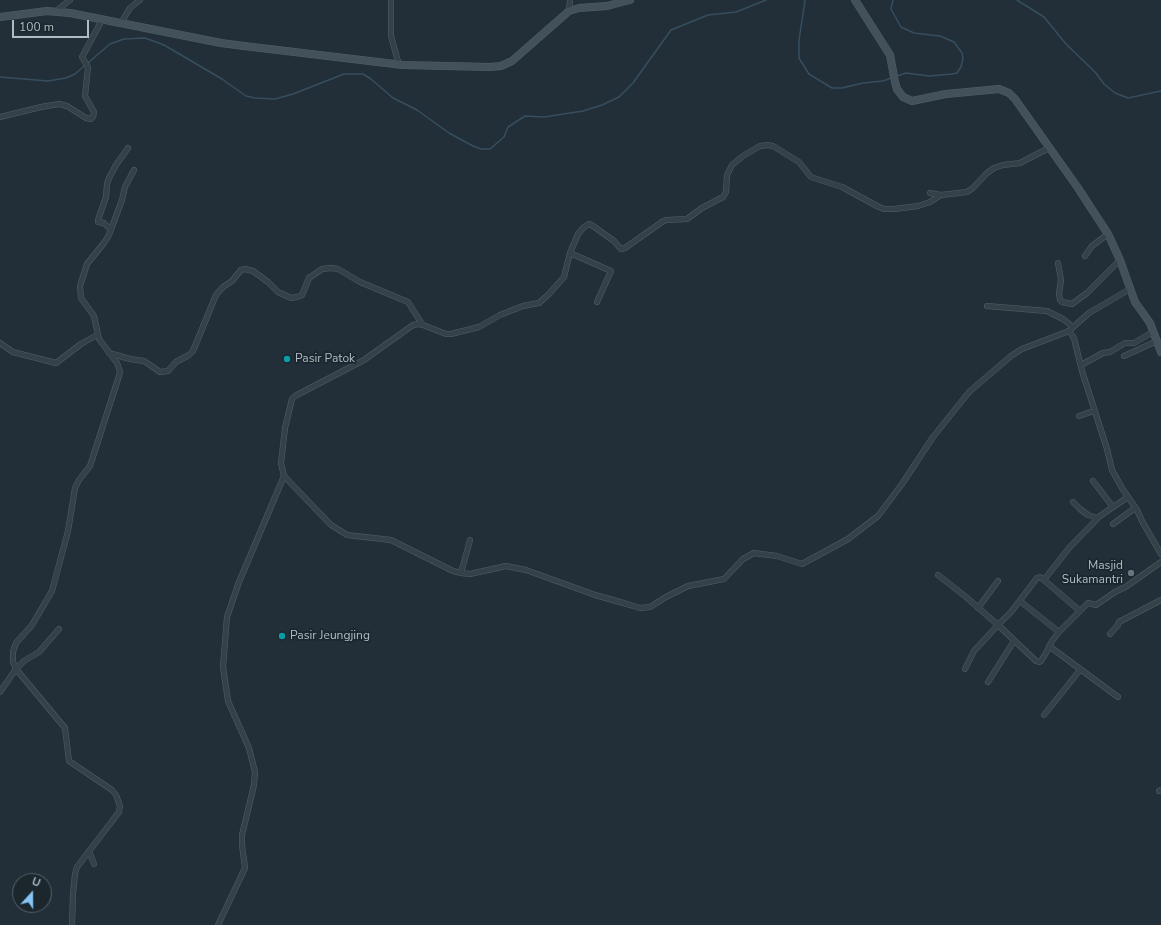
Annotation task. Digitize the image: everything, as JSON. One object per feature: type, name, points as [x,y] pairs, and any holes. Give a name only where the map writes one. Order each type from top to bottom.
[{"type":"street","points":[[55,12],[70,0]]},
{"type":"street","points":[[122,23],[130,8],[140,0]]},
{"type":"street","points":[[391,0],[390,36],[399,65]]},
{"type":"street","points":[[569,11],[570,0]]},
{"type":"street","points":[[0,18],[47,11],[122,23],[220,43],[399,65],[437,67],[501,66],[512,61],[569,11],[579,8],[607,6],[630,0]]},
{"type":"street","points":[[855,0],[890,55],[897,89],[903,97],[912,101],[946,94],[986,89],[999,89],[1015,99],[1078,188],[1108,234],[1120,260],[1130,289],[1136,302],[1150,323],[1161,352]]},
{"type":"street","points":[[0,118],[41,106],[59,104],[67,106],[82,116],[91,119],[94,112],[85,96],[88,67],[82,57],[102,20]]},
{"type":"street","points":[[941,195],[930,202],[918,206],[884,209],[842,187],[811,177],[800,162],[773,146],[763,145],[743,156],[732,166],[727,175],[726,192],[723,197],[702,208],[687,219],[666,220],[631,244],[621,249],[614,241],[598,229],[589,224],[584,227],[578,234],[570,253],[564,277],[539,303],[523,306],[500,315],[479,327],[451,334],[446,334],[423,325],[413,325],[364,360],[295,396],[292,399],[285,428],[281,463],[284,476],[331,525],[347,535],[391,540],[453,571],[461,573],[470,574],[506,566],[526,570],[595,595],[640,608],[650,606],[688,586],[724,578],[744,559],[754,553],[777,556],[802,564],[848,539],[878,516],[902,484],[933,437],[969,392],[1011,356],[1022,349],[1071,329],[1089,313],[1130,289]]},
{"type":"street","points":[[111,230],[104,224],[98,222],[98,220],[106,197],[109,178],[128,148]]},
{"type":"street","points":[[930,193],[941,195],[967,192],[994,168],[1003,165],[1020,163],[1049,148]]},
{"type":"street","points":[[72,925],[73,894],[77,867],[119,812],[120,806],[116,795],[112,790],[69,761],[65,728],[16,669],[13,662],[13,648],[32,625],[52,591],[70,525],[75,488],[79,480],[90,466],[119,376],[120,371],[117,363],[101,344],[97,335],[94,316],[81,298],[80,286],[87,264],[104,243],[111,230],[125,187],[134,170]]},
{"type":"street","points":[[1085,256],[1092,246],[1108,234]]},
{"type":"street","points":[[570,253],[611,271],[597,302]]},
{"type":"street","points":[[1058,263],[1061,280],[1059,294],[1060,300],[1062,302],[1072,304],[1087,293],[1120,260]]},
{"type":"street","points":[[109,352],[144,361],[160,372],[168,371],[176,362],[191,354],[216,295],[223,287],[232,281],[241,270],[245,269],[253,271],[268,282],[278,292],[291,298],[297,298],[302,295],[309,278],[322,269],[338,269],[360,282],[408,302],[423,325]]},
{"type":"street","points":[[987,306],[1047,311],[1063,319],[1071,329],[1112,470],[1161,554]]},
{"type":"street","points":[[1081,366],[1125,343],[1134,342],[1154,332]]},
{"type":"street","points":[[0,343],[13,352],[56,363],[81,344],[97,335]]},
{"type":"street","points":[[1124,356],[1157,341]]},
{"type":"street","points":[[1079,416],[1094,411]]},
{"type":"street","points":[[218,925],[245,868],[242,835],[256,772],[249,748],[228,701],[223,667],[227,617],[239,582],[284,476]]},
{"type":"street","points":[[1093,481],[1113,506]]},
{"type":"street","points":[[1044,580],[1069,548],[1098,518],[1113,506],[1128,497]]},
{"type":"street","points":[[1073,502],[1088,515],[1098,518]]},
{"type":"street","points":[[1113,524],[1135,508]]},
{"type":"street","points":[[461,573],[470,540]]},
{"type":"street","points":[[938,575],[998,625],[1036,661],[1039,662],[1059,632],[1088,603],[1100,603],[1161,562]]},
{"type":"street","points":[[965,669],[972,654],[1020,601],[1037,578],[1040,577],[1044,580],[1080,611]]},
{"type":"street","points":[[978,608],[998,581]]},
{"type":"street","points":[[1110,634],[1119,622],[1161,600]]},
{"type":"street","points":[[1020,601],[1059,632]]},
{"type":"street","points":[[0,692],[16,669],[24,661],[39,652],[59,629]]},
{"type":"street","points":[[988,682],[1014,641]]},
{"type":"street","points":[[1049,646],[1118,697]]},
{"type":"street","points":[[1044,715],[1080,670]]},
{"type":"street","points":[[89,851],[94,864]]},
{"type":"waterway","points":[[0,77],[48,81],[66,78],[75,74],[110,44],[124,39],[145,38],[164,45],[222,79],[246,96],[255,98],[275,99],[293,94],[344,74],[363,74],[393,98],[417,110],[449,133],[473,146],[481,149],[490,149],[504,137],[508,127],[525,116],[544,117],[583,111],[602,105],[619,97],[633,83],[671,30],[708,15],[736,12],[766,0]]},
{"type":"waterway","points":[[804,0],[799,40],[799,58],[809,74],[832,88],[842,88],[863,83],[883,81],[891,78]]},
{"type":"waterway","points":[[893,0],[891,9],[901,27],[914,33],[940,36],[954,42],[962,53],[963,58],[961,67],[957,73],[929,76],[906,73],[897,76]]},
{"type":"waterway","points":[[1017,0],[1044,17],[1066,44],[1096,73],[1104,84],[1115,93],[1128,98],[1161,91]]},
{"type":"place","name":"Pasir Patok","points":[[287,359]]},
{"type":"place","name":"Masjid Sukamantri","points":[[1131,573]]},
{"type":"place","name":"Pasir Jeungjing","points":[[282,636]]}]
